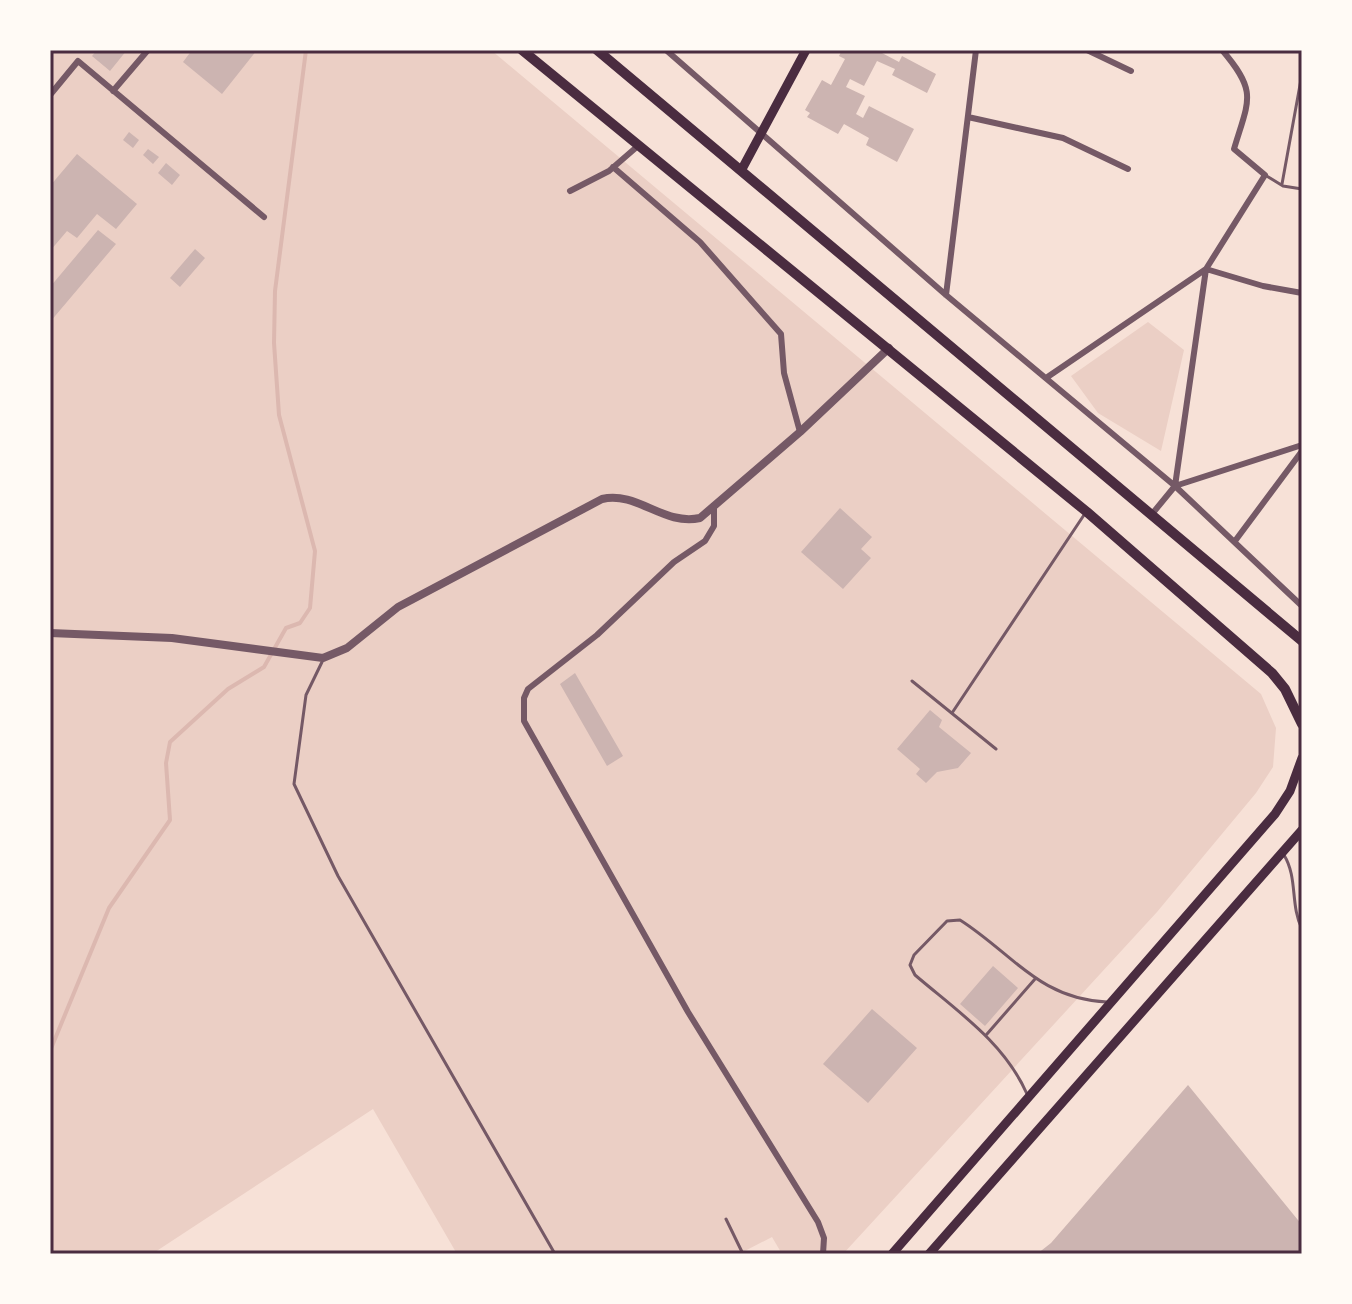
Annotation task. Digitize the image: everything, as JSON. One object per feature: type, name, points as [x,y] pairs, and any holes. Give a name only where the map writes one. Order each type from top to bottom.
[{"type":"highway","points":[[522,50],[1087,512],[1272,673],[1285,689],[1302,724]]},
{"type":"highway","points":[[597,50],[1302,641]]},
{"type":"main road","points":[[742,169],[759,132],[806,50]]},
{"type":"main road","points":[[892,1254],[1275,814],[1290,791],[1302,758]]},
{"type":"main road","points":[[929,1254],[1302,830]]},
{"type":"street","points":[[113,91],[148,50]]},
{"type":"street","points":[[666,50],[946,295],[1175,486],[1302,606]]},
{"type":"street","points":[[946,295],[976,50]]},
{"type":"street","points":[[1087,50],[1131,71]]},
{"type":"street","points":[[1046,378],[1206,269],[1265,175],[1234,149],[1248,92],[1242,74],[1222,50]]},
{"type":"street","points":[[50,95],[78,61],[264,217]]},
{"type":"street","points":[[968,117],[1063,138],[1128,169]]},
{"type":"street","points":[[570,191],[613,167],[639,145]]},
{"type":"street","points":[[613,167],[700,242],[781,334],[784,373],[800,432]]},
{"type":"street","points":[[1206,269],[1263,286],[1302,293]]},
{"type":"street","points":[[1152,514],[1175,486],[1206,269]]},
{"type":"street","points":[[50,633],[172,638],[310,659],[323,658],[347,648],[398,607],[602,499],[627,498],[686,521],[700,518],[800,432],[889,348]]},
{"type":"street","points":[[1175,486],[1302,445]]},
{"type":"street","points":[[1235,541],[1302,451]]},
{"type":"street","points":[[714,507],[714,526],[705,541],[649,584],[597,635],[536,681],[524,698],[522,711],[524,721],[688,1012],[818,1222],[824,1238],[823,1254]]},
{"type":"lane","points":[[1282,184],[1302,74]]},
{"type":"lane","points":[[1265,175],[1282,184],[1302,189]]},
{"type":"lane","points":[[952,713],[1087,512]]},
{"type":"lane","points":[[323,658],[306,695],[294,784],[338,876],[555,1254]]},
{"type":"lane","points":[[912,681],[996,749]]},
{"type":"lane","points":[[1282,851],[1291,871],[1294,905],[1302,929]]},
{"type":"lane","points":[[1029,1096],[1010,1061],[986,1035],[915,975],[910,965],[914,955],[947,921],[960,920],[1035,979],[1064,994],[1111,1002]]},
{"type":"lane","points":[[986,1035],[1035,979]]},
{"type":"lane","points":[[726,1219],[743,1254]]},
{"type":"shaded area","points":[[50,50],[491,50],[1261,694],[1276,728],[1273,767],[1256,793],[1157,912],[843,1254],[782,1254],[772,1237],[739,1254],[457,1254],[373,1109],[152,1254],[50,1254]]},
{"type":"shaded area","points":[[1148,322],[1184,350],[1161,451],[1098,413],[1071,376]]},
{"type":"building","points":[[97,50],[127,50],[110,71],[92,56]]},
{"type":"building","points":[[192,50],[257,50],[222,94],[183,62]]},
{"type":"building","points":[[842,50],[884,50],[882,53],[899,62],[902,56],[936,74],[927,93],[892,75],[895,69],[877,61],[864,86],[850,79],[846,87],[865,96],[856,114],[863,118],[869,106],[914,129],[897,162],[866,145],[869,138],[844,124],[838,134],[807,117],[810,113],[805,110],[822,80],[831,85],[845,59],[839,56]]},
{"type":"building","points":[[129,132],[139,140],[133,148],[123,140]]},
{"type":"building","points":[[148,149],[159,157],[153,164],[143,155]]},
{"type":"building","points":[[77,154],[137,204],[116,229],[97,214],[77,238],[67,231],[50,251],[50,186]]},
{"type":"building","points":[[166,163],[180,175],[172,185],[158,173]]},
{"type":"building","points":[[98,230],[116,244],[50,322],[50,287]]},
{"type":"building","points":[[195,249],[205,258],[180,287],[170,278]]},
{"type":"building","points":[[840,508],[872,537],[861,549],[871,558],[843,589],[801,552]]},
{"type":"building","points":[[575,673],[623,756],[607,766],[560,684]]},
{"type":"building","points":[[930,710],[942,720],[939,727],[971,753],[958,768],[937,772],[926,783],[916,774],[920,769],[897,749]]},
{"type":"building","points":[[993,966],[1018,988],[985,1026],[960,1004]]},
{"type":"building","points":[[872,1009],[917,1048],[868,1103],[823,1064]]},
{"type":"building","points":[[1188,1085],[1302,1225],[1302,1254],[1037,1254],[1051,1243]]},
{"type":"waterway","points":[[50,1051],[109,908],[170,820],[166,763],[170,742],[228,689],[264,667],[286,628],[300,623],[310,608],[315,551],[279,415],[274,343],[275,291],[306,50]]}]
